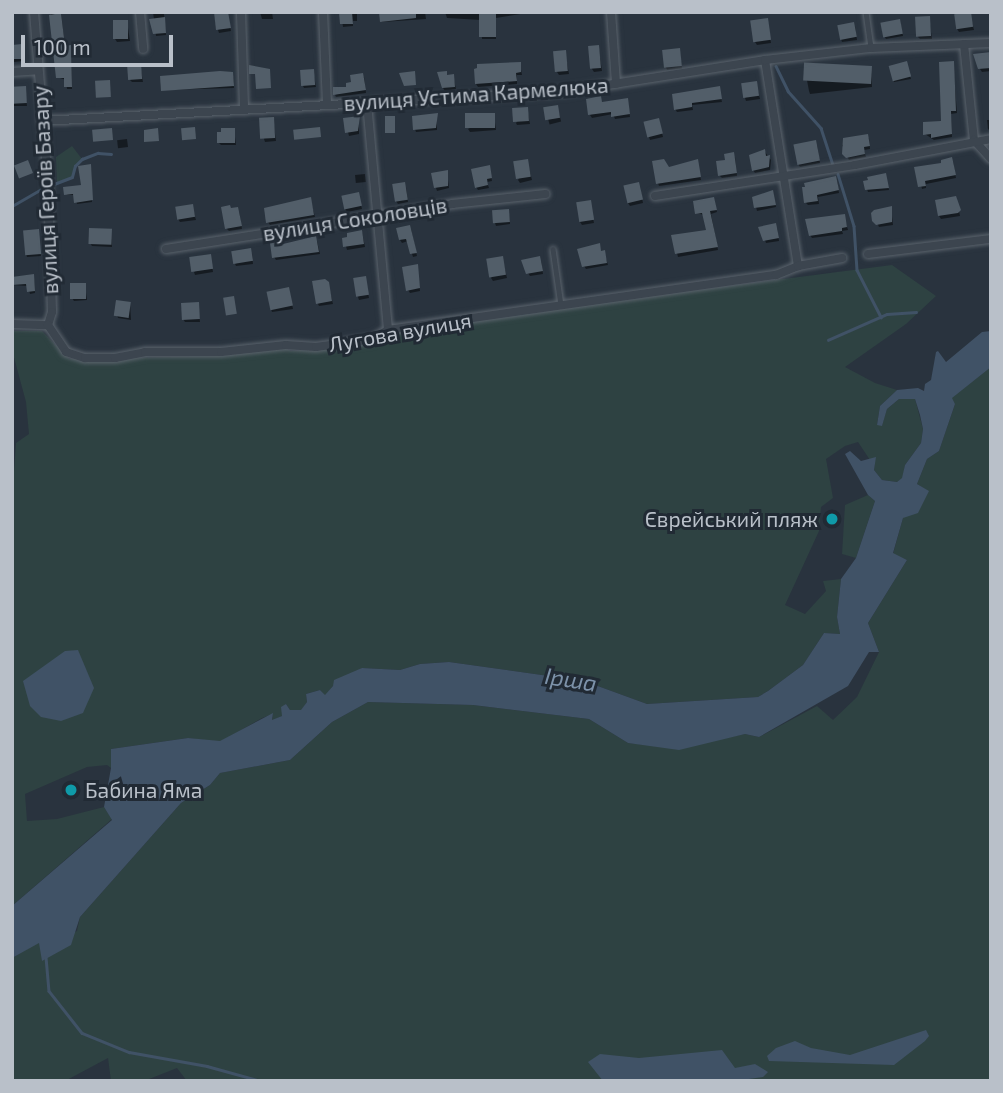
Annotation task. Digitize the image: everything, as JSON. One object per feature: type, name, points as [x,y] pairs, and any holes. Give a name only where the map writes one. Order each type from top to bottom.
[{"type":"street","name":"вулиця Героїв Базару","points":[[34,12],[51,268],[52,312],[48,325]]},
{"type":"street","points":[[140,12],[143,49]]},
{"type":"street","points":[[241,12],[244,110]]},
{"type":"street","points":[[323,12],[327,104]]},
{"type":"street","points":[[611,12],[616,85]]},
{"type":"street","name":"вулиця Устима Кармелюка","points":[[43,121],[563,92],[765,60],[871,48],[991,43]]},
{"type":"street","points":[[964,44],[974,140],[991,159]]},
{"type":"street","points":[[765,60],[798,266]]},
{"type":"street","points":[[12,72],[38,70]]},
{"type":"street","points":[[367,103],[388,330]]},
{"type":"street","points":[[655,196],[783,177],[991,139]]},
{"type":"street","name":"вулиця Соколовців","points":[[166,249],[379,215],[545,194]]},
{"type":"street","points":[[868,254],[991,239]]},
{"type":"street","name":"Лугова вулиця","points":[[48,325],[69,354],[102,358],[145,352],[221,352],[286,345],[316,347],[373,339],[388,330],[776,275],[798,266],[842,258]]},
{"type":"street","points":[[12,324],[48,325]]},
{"type":"lane","points":[[866,12],[871,48]]},
{"type":"lane","points":[[553,250],[561,306]]},
{"type":"green space","points":[[72,146],[82,159],[75,166],[72,177],[57,183],[56,157]]},
{"type":"green space","points":[[892,265],[936,296],[906,324],[845,367],[875,383],[897,390],[880,406],[877,425],[882,425],[887,409],[899,399],[915,399],[923,429],[921,443],[905,465],[903,478],[897,482],[882,480],[874,470],[875,458],[870,460],[858,442],[845,446],[826,459],[833,498],[821,507],[819,531],[785,605],[805,614],[826,591],[823,581],[841,579],[837,617],[840,634],[824,633],[803,665],[768,691],[758,697],[647,704],[584,681],[449,662],[420,664],[400,670],[362,668],[333,686],[325,696],[320,690],[306,694],[307,702],[301,711],[290,710],[286,704],[282,716],[272,721],[273,714],[262,718],[220,742],[188,738],[111,749],[111,768],[107,765],[87,767],[25,794],[27,821],[57,819],[104,807],[112,819],[12,906],[12,499],[16,443],[29,434],[26,402],[12,350],[12,331],[42,331],[69,359],[225,356],[251,349],[282,347],[291,351],[366,345],[384,341],[398,329]]},
{"type":"green space","points":[[991,367],[991,1081],[187,1081],[177,1068],[144,1081],[111,1081],[108,1058],[65,1081],[12,1081],[12,958],[39,942],[41,949],[77,931],[80,917],[181,803],[210,785],[220,773],[290,760],[332,722],[368,702],[473,705],[589,719],[628,743],[647,745],[710,741],[745,734],[759,737],[817,706],[833,720],[857,697],[879,652],[868,623],[907,560],[893,554],[903,518],[928,491],[917,484],[927,459],[939,451],[955,404],[951,398]]},
{"type":"green space","points":[[868,495],[875,501],[856,558],[842,554],[845,505]]},
{"type":"water","name":"Ірша","points":[[991,331],[991,367],[952,398],[955,404],[939,451],[927,459],[917,484],[929,491],[918,513],[903,518],[893,553],[907,560],[868,623],[879,652],[869,652],[848,686],[759,737],[745,734],[679,750],[628,743],[589,719],[473,705],[368,702],[332,722],[290,760],[220,773],[210,785],[181,803],[80,917],[71,945],[42,961],[39,943],[12,958],[12,906],[112,820],[104,807],[111,768],[111,749],[188,738],[220,741],[273,713],[272,720],[282,716],[281,707],[286,704],[290,710],[301,710],[307,702],[306,694],[320,690],[325,695],[333,686],[334,680],[362,668],[400,670],[420,664],[449,662],[584,681],[647,704],[758,697],[768,691],[803,665],[824,633],[840,634],[837,617],[841,579],[856,558],[875,501],[868,495],[845,454],[850,451],[861,461],[876,457],[874,470],[882,480],[897,482],[902,478],[905,465],[921,443],[923,429],[920,415],[915,399],[899,399],[887,409],[882,426],[877,425],[880,406],[897,390],[918,388],[924,391],[925,384],[931,380],[936,352],[938,351],[946,362],[982,332]]},
{"type":"water","points":[[78,650],[94,688],[83,713],[61,721],[41,717],[30,706],[23,681],[65,651]]},
{"type":"water","points":[[926,1030],[929,1036],[925,1041],[894,1065],[769,1061],[767,1056],[776,1048],[795,1041],[811,1048],[850,1055]]},
{"type":"water","points":[[722,1050],[735,1068],[755,1064],[768,1072],[763,1077],[735,1081],[603,1081],[588,1062],[600,1054],[639,1058]]},
{"type":"building","points":[[214,12],[228,12],[231,28],[216,30]]},
{"type":"building","points":[[339,12],[352,12],[353,24],[340,24]]},
{"type":"building","points":[[379,12],[416,12],[416,18],[380,22]]},
{"type":"building","points":[[479,12],[496,12],[496,37],[479,37]]},
{"type":"building","points":[[971,12],[973,27],[956,29],[954,14]]},
{"type":"building","points":[[61,13],[65,46],[71,45],[72,87],[64,87],[64,78],[56,78],[49,15]]},
{"type":"building","points":[[930,16],[931,36],[916,37],[915,17]]},
{"type":"building","points":[[165,17],[166,33],[153,34],[149,19]]},
{"type":"building","points":[[768,18],[771,40],[753,42],[750,21]]},
{"type":"building","points":[[900,19],[903,34],[883,38],[880,23]]},
{"type":"building","points":[[113,20],[128,20],[128,39],[113,39]]},
{"type":"building","points":[[854,22],[857,37],[840,40],[837,25]]},
{"type":"building","points":[[22,44],[23,59],[12,59],[12,45]]},
{"type":"building","points":[[599,45],[601,68],[590,69],[588,46]]},
{"type":"building","points":[[680,48],[682,66],[664,68],[662,50]]},
{"type":"building","points":[[566,50],[568,71],[555,72],[553,51]]},
{"type":"building","points":[[991,52],[991,68],[978,69],[973,54]]},
{"type":"building","points":[[907,61],[911,76],[893,81],[889,66]]},
{"type":"building","points":[[954,61],[956,111],[951,111],[952,134],[931,138],[931,134],[923,135],[923,122],[941,121],[939,62]]},
{"type":"building","points":[[521,62],[521,72],[516,73],[517,81],[475,84],[474,69],[477,64]]},
{"type":"building","points":[[804,62],[872,66],[871,84],[803,80]]},
{"type":"building","points":[[141,63],[142,79],[128,80],[127,64]]},
{"type":"building","points":[[249,65],[270,69],[271,88],[256,89],[255,74],[249,74]]},
{"type":"building","points":[[314,69],[315,85],[301,86],[300,70]]},
{"type":"building","points":[[415,71],[416,85],[404,86],[399,73]]},
{"type":"building","points":[[447,71],[447,75],[454,74],[455,87],[442,88],[437,72]]},
{"type":"building","points":[[233,72],[234,86],[161,91],[160,76]]},
{"type":"building","points":[[363,73],[366,90],[333,95],[333,87],[346,87],[346,83],[351,82],[350,75]]},
{"type":"building","points":[[110,80],[111,97],[96,98],[95,81]]},
{"type":"building","points":[[757,81],[759,96],[743,98],[741,83]]},
{"type":"building","points":[[26,86],[27,103],[13,104],[12,87]]},
{"type":"building","points":[[720,86],[722,99],[692,103],[692,107],[674,110],[672,94]]},
{"type":"building","points":[[601,96],[602,102],[628,98],[630,114],[611,117],[611,112],[588,115],[586,99]]},
{"type":"building","points":[[558,105],[560,118],[545,120],[543,107]]},
{"type":"building","points":[[528,107],[529,121],[513,122],[512,108]]},
{"type":"building","points":[[438,113],[436,128],[413,130],[412,116]]},
{"type":"building","points":[[465,113],[495,113],[495,128],[465,128]]},
{"type":"building","points":[[360,116],[358,131],[345,133],[343,118]]},
{"type":"building","points":[[385,116],[395,116],[395,133],[385,133]]},
{"type":"building","points":[[274,117],[275,138],[260,139],[259,118]]},
{"type":"building","points":[[659,118],[663,134],[647,137],[643,122]]},
{"type":"building","points":[[195,127],[196,139],[182,140],[181,128]]},
{"type":"building","points":[[320,127],[321,137],[294,140],[293,130]]},
{"type":"building","points":[[112,128],[113,140],[93,142],[92,130]]},
{"type":"building","points":[[158,128],[159,141],[144,142],[144,130]]},
{"type":"building","points":[[221,128],[235,128],[235,143],[217,143],[217,132],[221,132]]},
{"type":"building","points":[[868,134],[870,146],[864,147],[865,154],[846,158],[842,154],[843,138]]},
{"type":"building","points":[[816,140],[820,161],[797,165],[793,144]]},
{"type":"building","points":[[765,149],[766,156],[770,155],[769,167],[752,171],[749,155]]},
{"type":"building","points":[[734,152],[737,173],[718,176],[716,161],[725,160],[724,154]]},
{"type":"building","points":[[952,157],[956,175],[925,181],[926,186],[918,187],[914,167],[941,163],[941,160]]},
{"type":"building","points":[[528,159],[531,177],[516,179],[513,161]]},
{"type":"building","points":[[664,159],[669,167],[698,159],[701,177],[656,184],[652,161]]},
{"type":"building","points":[[28,160],[33,173],[19,178],[14,165]]},
{"type":"building","points":[[91,164],[93,200],[74,203],[73,194],[64,195],[63,187],[81,185],[78,166]]},
{"type":"building","points":[[490,165],[492,178],[487,179],[488,185],[475,188],[471,169]]},
{"type":"building","points":[[448,170],[448,186],[434,188],[431,173]]},
{"type":"building","points":[[886,173],[889,188],[865,190],[863,181],[868,180],[867,177]]},
{"type":"building","points":[[836,176],[839,190],[817,195],[818,201],[804,203],[804,183]]},
{"type":"building","points":[[405,182],[408,200],[395,202],[392,184]]},
{"type":"building","points":[[639,182],[643,200],[627,203],[623,186]]},
{"type":"building","points":[[773,190],[776,205],[754,208],[752,197]]},
{"type":"building","points":[[359,192],[362,206],[344,209],[341,196]]},
{"type":"building","points":[[956,196],[961,210],[958,213],[938,216],[935,200]]},
{"type":"building","points":[[311,197],[314,215],[266,223],[264,208]]},
{"type":"building","points":[[714,197],[717,210],[710,211],[718,247],[675,254],[671,235],[706,230],[702,213],[695,214],[693,201]]},
{"type":"building","points":[[591,200],[594,220],[579,222],[576,202]]},
{"type":"building","points":[[193,204],[195,217],[177,220],[175,207]]},
{"type":"building","points":[[230,205],[231,208],[238,207],[242,226],[225,229],[221,207]]},
{"type":"building","points":[[892,206],[892,222],[876,225],[872,221],[871,213],[874,210]]},
{"type":"building","points":[[509,209],[510,222],[493,223],[492,210]]},
{"type":"building","points":[[845,214],[847,227],[842,228],[842,231],[809,236],[805,219]]},
{"type":"building","points":[[776,223],[779,238],[763,241],[758,227]]},
{"type":"building","points":[[410,225],[417,253],[410,254],[406,239],[399,240],[396,228]]},
{"type":"building","points":[[89,228],[112,229],[111,245],[88,244]]},
{"type":"building","points":[[39,229],[41,254],[25,255],[23,230]]},
{"type":"building","points":[[362,230],[364,244],[343,247],[342,238],[347,237],[347,233]]},
{"type":"building","points":[[316,236],[319,252],[272,258],[270,243],[279,241],[279,245]]},
{"type":"building","points":[[600,243],[601,251],[605,250],[607,263],[582,267],[577,249]]},
{"type":"building","points":[[251,248],[253,261],[233,264],[231,251]]},
{"type":"building","points":[[211,254],[213,269],[191,272],[189,257]]},
{"type":"building","points":[[503,256],[506,275],[489,277],[486,259]]},
{"type":"building","points":[[540,256],[543,271],[526,274],[521,260]]},
{"type":"building","points":[[418,264],[420,288],[406,291],[402,267]]},
{"type":"building","points":[[34,274],[35,291],[27,292],[26,284],[12,285],[12,277]]},
{"type":"building","points":[[366,276],[369,295],[356,297],[353,278]]},
{"type":"building","points":[[325,279],[329,282],[332,301],[316,304],[312,281]]},
{"type":"building","points":[[70,283],[86,283],[86,299],[70,299]]},
{"type":"building","points":[[289,287],[293,306],[270,310],[267,292]]},
{"type":"building","points":[[234,296],[237,314],[226,315],[223,298]]},
{"type":"building","points":[[116,300],[131,302],[129,318],[114,316]]},
{"type":"building","points":[[199,302],[200,319],[182,320],[181,303]]},
{"type":"waterway","points":[[776,66],[788,91],[821,128],[833,165]]},
{"type":"waterway","points":[[54,184],[72,177],[75,166],[82,159],[98,153],[111,154]]},
{"type":"waterway","points":[[838,174],[854,226],[857,270],[881,317]]},
{"type":"waterway","points":[[12,206],[42,189]]},
{"type":"waterway","points":[[828,340],[887,314],[916,312]]},
{"type":"waterway","points":[[46,957],[49,991],[82,1033],[129,1052],[207,1066],[261,1081]]},
{"type":"place","name":"Єврейський пляж","points":[[832,519]]},
{"type":"place","name":"Бабина Яма","points":[[71,790]]}]
